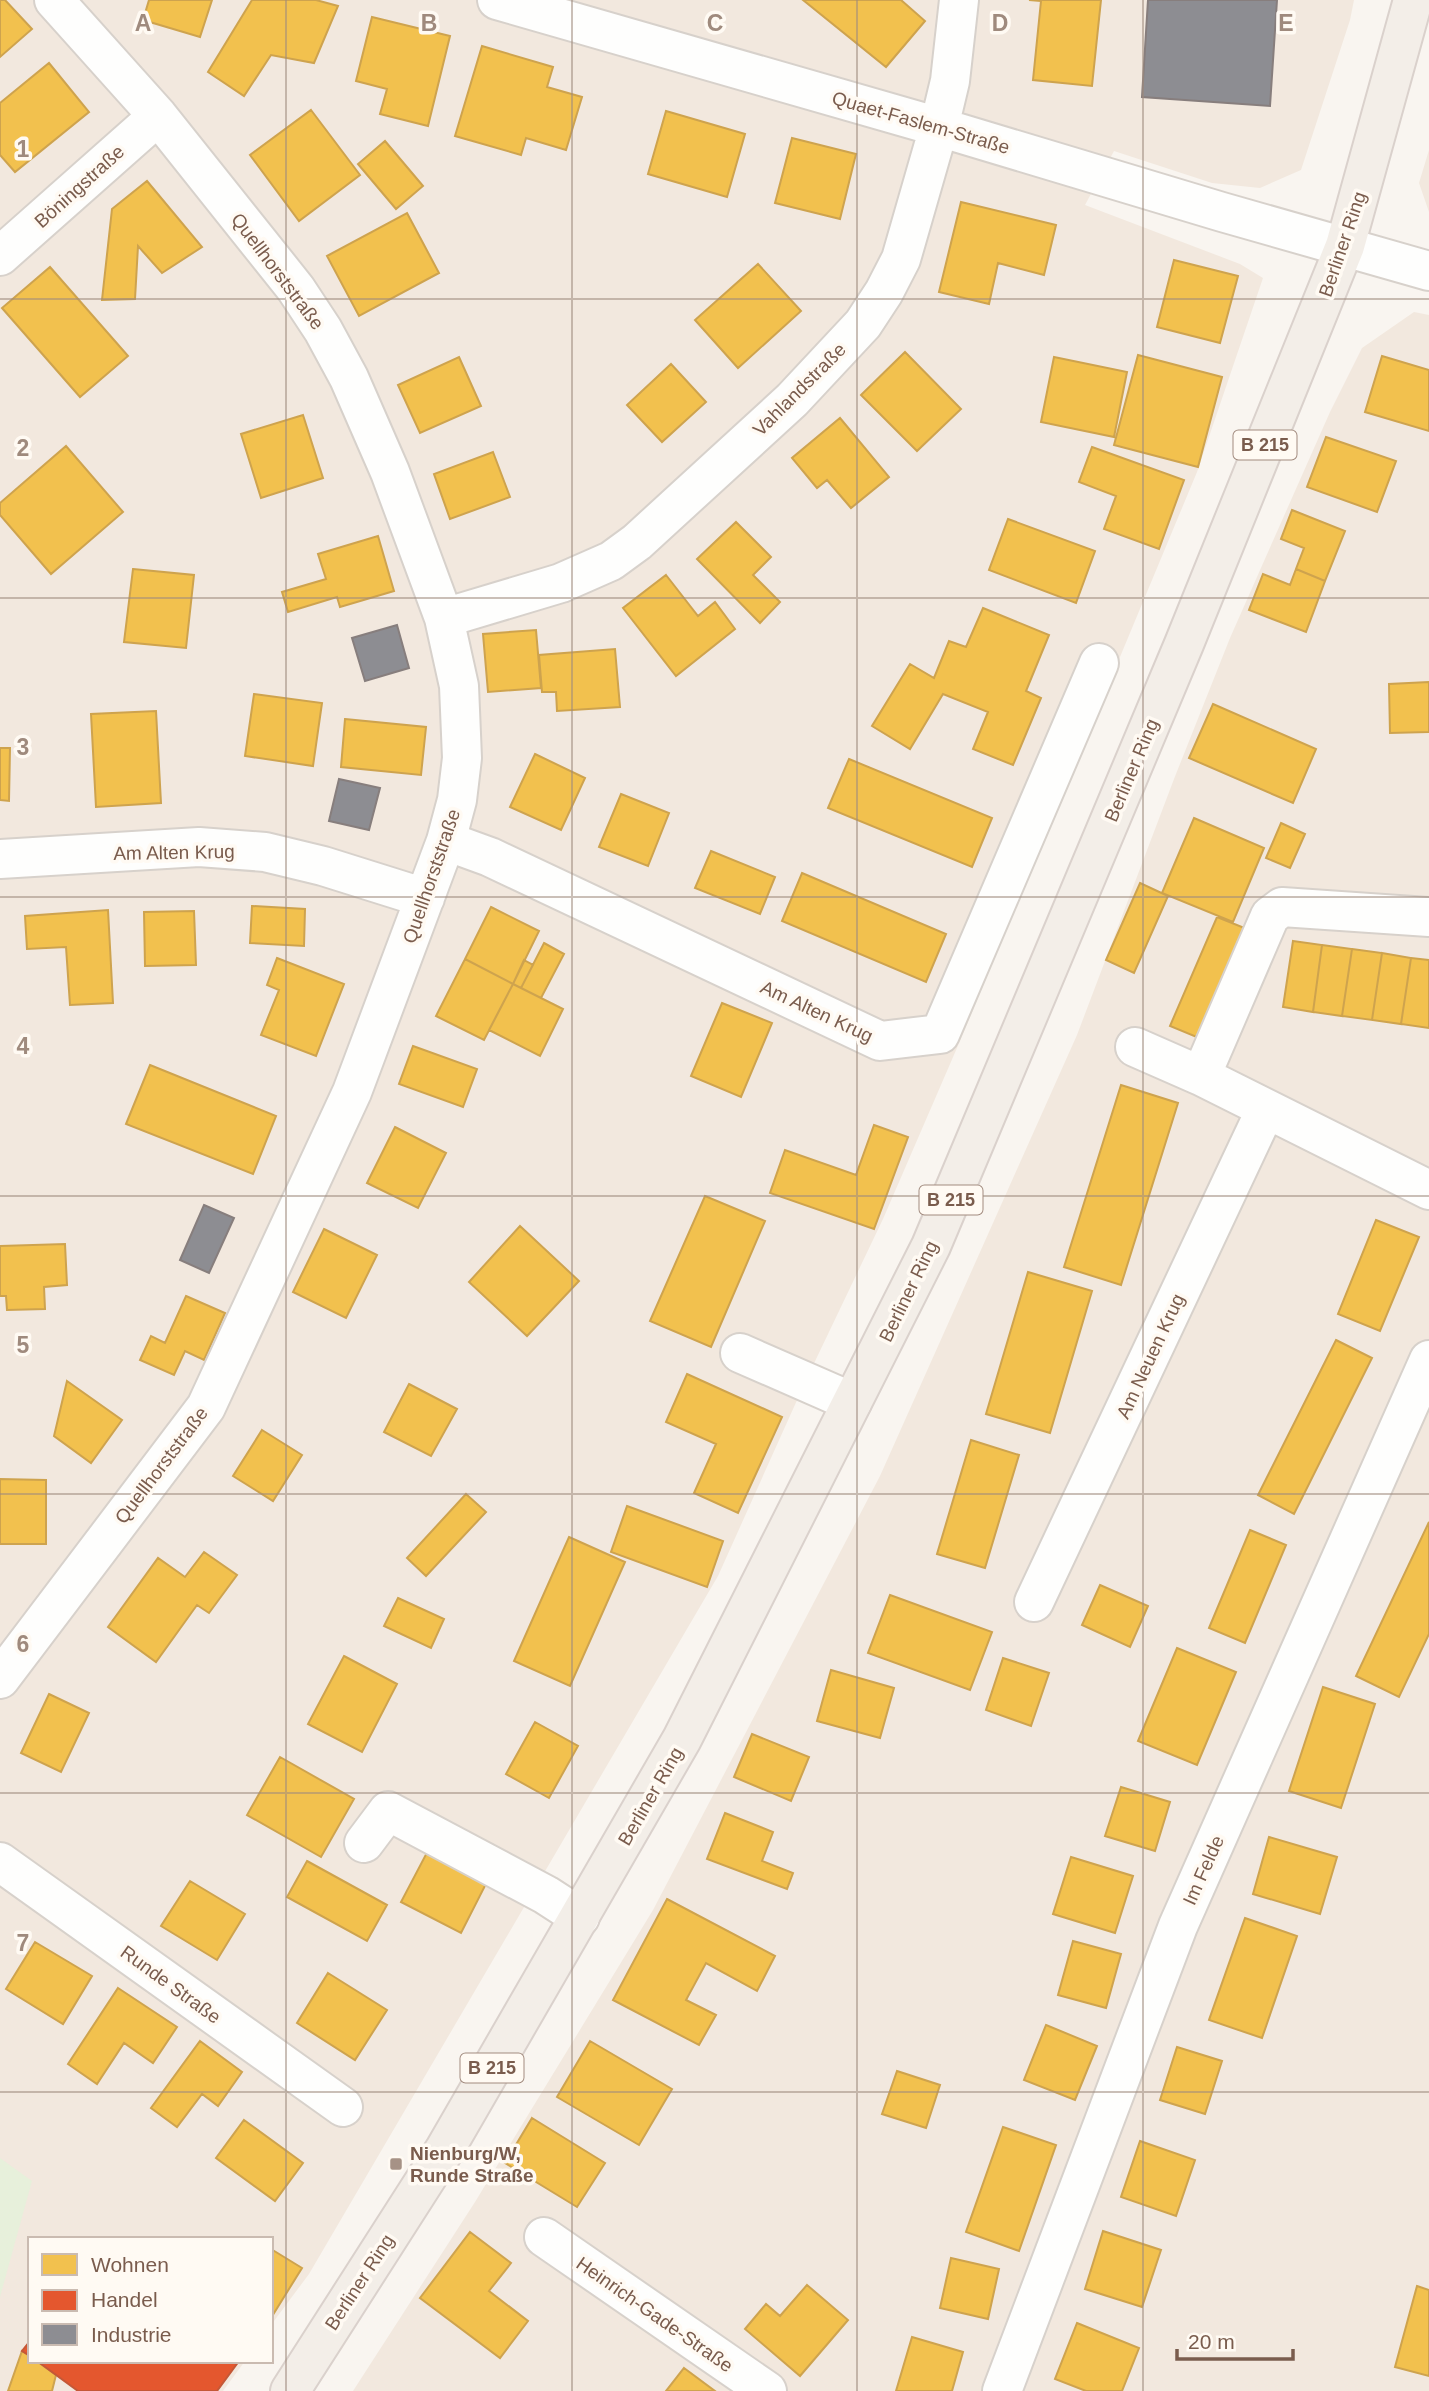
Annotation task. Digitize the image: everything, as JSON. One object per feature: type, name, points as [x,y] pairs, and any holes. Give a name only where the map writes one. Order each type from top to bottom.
[{"type":"main road","name":"Berliner Ring","points":[[290,2391],[445,2149],[682,1739],[931,1246],[1179,657],[1345,246],[1413,0]]},
{"type":"street","name":"Quellhorststraße","points":[[0,1679],[206,1407],[352,1092],[446,841],[457,800],[462,758],[459,686],[444,618],[390,472],[349,379],[323,330],[296,289],[158,116],[54,0]]},
{"type":"street","name":"Quaet-Faslem-Straße","points":[[497,0],[1429,271]]},
{"type":"street","name":"Vahlandstraße","points":[[444,618],[561,583],[611,561],[637,542],[792,400],[863,324],[901,259],[950,81],[959,0]]},
{"type":"street","name":"Böningstraße","points":[[0,256],[158,116]]},
{"type":"street","name":"Am Alten Krug","points":[[446,841],[491,857],[880,1041],[940,1034],[1099,663]]},
{"type":"street","name":"Am Alten Krug","points":[[0,859],[199,847],[265,852],[323,866],[425,898]]},
{"type":"street","points":[[1200,1076],[1270,916],[1282,907],[1429,917]]},
{"type":"street","points":[[1135,1046],[1429,1190]]},
{"type":"street","name":"Am Neuen Krug","points":[[1034,1602],[1266,1109]]},
{"type":"street","points":[[740,1353],[852,1402]]},
{"type":"street","name":"Im Felde","points":[[1002,2391],[1178,1926],[1419,1406],[1429,1360]]},
{"type":"street","points":[[364,1843],[388,1811],[546,1895],[580,1917]]},
{"type":"street","name":"Runde Straße","points":[[0,1862],[343,2107]]},
{"type":"street","name":"Heinrich-Gade-Straße","points":[[544,2237],[766,2391]]},
{"type":"shaded area","points":[[0,0],[1354,0],[1350,20],[1301,170],[1260,188],[1212,183],[1114,151],[1085,205],[1240,264],[1263,278],[1197,472],[963,1034],[883,1219],[807,1378],[718,1576],[309,2274],[273,2322],[273,2237],[28,2237],[28,2363],[244,2363],[223,2391],[0,2391]]},
{"type":"shaded area","points":[[1429,150],[1429,212],[1419,183]]},
{"type":"shaded area","points":[[1414,312],[1429,315],[1429,2391],[353,2391],[475,2202],[653,1910],[880,1476],[1077,1035],[1230,638],[1330,412],[1362,348]]},
{"type":"green space","points":[[0,2158],[32,2181],[0,2297]]},
{"type":"building: Wohnen","points":[[0,0],[5,0],[32,29],[0,57]]},
{"type":"building: Wohnen","points":[[149,0],[212,0],[200,37],[143,20]]},
{"type":"building: Wohnen","points":[[252,0],[316,0],[338,6],[314,63],[271,55],[244,96],[208,72]]},
{"type":"building: Wohnen","points":[[803,0],[901,0],[925,21],[886,67]]},
{"type":"building: Wohnen","points":[[1029,0],[1101,0],[1092,86],[1033,80],[1041,1]]},
{"type":"building: Wohnen","points":[[372,17],[450,36],[428,126],[380,114],[387,89],[356,81]]},
{"type":"building: Wohnen","points":[[482,46],[553,67],[547,87],[582,97],[566,150],[526,138],[521,155],[455,136]]},
{"type":"building: Wohnen","points":[[49,63],[89,112],[15,172],[0,155],[0,103]]},
{"type":"building: Wohnen","points":[[311,110],[360,175],[299,221],[250,155]]},
{"type":"building: Wohnen","points":[[666,111],[745,134],[727,197],[648,174]]},
{"type":"building: Wohnen","points":[[792,138],[856,154],[840,219],[775,203]]},
{"type":"building: Wohnen","points":[[385,141],[423,186],[396,209],[358,164]]},
{"type":"building: Wohnen","points":[[147,181],[202,247],[162,273],[138,246],[135,299],[102,300],[112,209]]},
{"type":"building: Wohnen","points":[[961,202],[1056,225],[1044,275],[998,263],[989,304],[939,292]]},
{"type":"building: Wohnen","points":[[407,213],[439,273],[359,316],[327,256]]},
{"type":"building: Wohnen","points":[[1174,260],[1238,276],[1220,343],[1157,327]]},
{"type":"building: Wohnen","points":[[758,264],[801,311],[738,368],[695,320]]},
{"type":"building: Wohnen","points":[[50,267],[128,356],[80,397],[2,308]]},
{"type":"building: Wohnen","points":[[905,352],[961,409],[917,451],[861,395]]},
{"type":"building: Wohnen","points":[[1138,355],[1222,377],[1198,467],[1114,445]]},
{"type":"building: Wohnen","points":[[1382,356],[1429,370],[1429,431],[1365,412]]},
{"type":"building: Wohnen","points":[[459,357],[481,406],[420,433],[398,385]]},
{"type":"building: Wohnen","points":[[1054,357],[1127,372],[1114,437],[1041,422]]},
{"type":"building: Wohnen","points":[[671,364],[706,402],[662,442],[627,405]]},
{"type":"building: Wohnen","points":[[303,415],[323,478],[261,498],[241,434]]},
{"type":"building: Wohnen","points":[[840,418],[889,477],[851,508],[827,480],[817,488],[792,458]]},
{"type":"building: Wohnen","points":[[1326,437],[1396,461],[1377,512],[1307,487]]},
{"type":"building: Wohnen","points":[[66,446],[123,512],[51,574],[0,515],[0,503]]},
{"type":"building: Wohnen","points":[[1092,447],[1184,480],[1159,549],[1104,529],[1116,496],[1079,482]]},
{"type":"building: Wohnen","points":[[493,452],[510,497],[450,519],[434,474]]},
{"type":"building: Wohnen","points":[[1292,510],[1345,531],[1325,581],[1296,569],[1304,548],[1281,539]]},
{"type":"building: Wohnen","points":[[1008,519],[1095,551],[1076,603],[989,570]]},
{"type":"building: Wohnen","points":[[736,522],[771,557],[753,575],[780,602],[760,623],[697,559]]},
{"type":"building: Wohnen","points":[[378,536],[394,591],[340,607],[337,597],[288,612],[282,592],[326,579],[318,554]]},
{"type":"building: Wohnen","points":[[133,569],[194,575],[186,648],[124,642]]},
{"type":"building: Wohnen","points":[[1296,569],[1325,581],[1306,632],[1249,610],[1263,574],[1290,585]]},
{"type":"building: Wohnen","points":[[666,575],[698,616],[715,602],[735,629],[676,676],[623,608]]},
{"type":"building: Wohnen","points":[[983,608],[1049,635],[1026,691],[1041,698],[1013,765],[973,749],[988,712],[943,694],[910,749],[872,726],[910,664],[934,678],[949,641],[966,647]]},
{"type":"building: Wohnen","points":[[536,630],[541,688],[488,692],[483,634]]},
{"type":"building: Wohnen","points":[[615,649],[620,707],[557,711],[556,692],[542,692],[539,655]]},
{"type":"building: Wohnen","points":[[1429,682],[1429,732],[1390,733],[1389,684]]},
{"type":"building: Wohnen","points":[[254,694],[322,703],[313,766],[245,756]]},
{"type":"building: Wohnen","points":[[1213,704],[1316,749],[1293,803],[1189,758]]},
{"type":"building: Wohnen","points":[[156,711],[161,803],[96,807],[91,714]]},
{"type":"building: Wohnen","points":[[345,719],[426,727],[421,775],[341,767]]},
{"type":"building: Wohnen","points":[[0,748],[10,748],[9,801],[0,800]]},
{"type":"building: Wohnen","points":[[535,754],[585,778],[561,830],[510,807]]},
{"type":"building: Wohnen","points":[[849,759],[992,818],[972,867],[828,808]]},
{"type":"building: Wohnen","points":[[621,794],[669,813],[648,866],[599,847]]},
{"type":"building: Wohnen","points":[[1194,818],[1264,848],[1233,922],[1162,893]]},
{"type":"building: Wohnen","points":[[1281,823],[1305,834],[1290,868],[1266,858]]},
{"type":"building: Wohnen","points":[[711,851],[775,877],[760,914],[695,888]]},
{"type":"building: Wohnen","points":[[802,873],[946,934],[926,982],[782,921]]},
{"type":"building: Wohnen","points":[[1140,883],[1168,896],[1134,973],[1106,960]]},
{"type":"building: Wohnen","points":[[252,906],[305,909],[304,946],[250,943]]},
{"type":"building: Wohnen","points":[[491,907],[539,931],[513,984],[465,959]]},
{"type":"building: Wohnen","points":[[108,910],[113,1003],[70,1005],[66,947],[27,949],[25,916]]},
{"type":"building: Wohnen","points":[[194,911],[196,965],[145,966],[144,912]]},
{"type":"building: Wohnen","points":[[1217,917],[1247,929],[1199,1038],[1170,1026]]},
{"type":"building: Wohnen","points":[[1293,941],[1322,945],[1313,1012],[1283,1007]]},
{"type":"building: Wohnen","points":[[544,943],[564,954],[541,998],[521,988]]},
{"type":"building: Wohnen","points":[[1322,945],[1352,949],[1342,1016],[1313,1012]]},
{"type":"building: Wohnen","points":[[1352,949],[1382,953],[1372,1020],[1342,1016]]},
{"type":"building: Wohnen","points":[[1382,953],[1411,958],[1401,1024],[1372,1020]]},
{"type":"building: Wohnen","points":[[277,958],[344,984],[316,1056],[261,1035],[279,990],[267,985]]},
{"type":"building: Wohnen","points":[[1411,958],[1429,960],[1429,1028],[1401,1024]]},
{"type":"building: Wohnen","points":[[465,959],[513,984],[484,1040],[436,1016]]},
{"type":"building: Wohnen","points":[[524,960],[533,965],[521,988],[513,984]]},
{"type":"building: Wohnen","points":[[513,984],[563,1009],[540,1056],[489,1030]]},
{"type":"building: Wohnen","points":[[722,1003],[772,1023],[741,1097],[691,1076]]},
{"type":"building: Wohnen","points":[[413,1046],[477,1069],[463,1107],[399,1084]]},
{"type":"building: Wohnen","points":[[150,1065],[276,1116],[253,1174],[126,1124]]},
{"type":"building: Wohnen","points":[[1121,1085],[1178,1103],[1121,1285],[1064,1267]]},
{"type":"building: Wohnen","points":[[874,1125],[908,1137],[874,1229],[770,1193],[785,1150],[856,1175]]},
{"type":"building: Wohnen","points":[[395,1127],[446,1153],[418,1208],[367,1183]]},
{"type":"building: Wohnen","points":[[705,1196],[765,1221],[711,1347],[650,1321]]},
{"type":"building: Wohnen","points":[[1376,1220],[1419,1237],[1380,1331],[1338,1314]]},
{"type":"building: Wohnen","points":[[520,1226],[579,1281],[527,1336],[469,1282]]},
{"type":"building: Wohnen","points":[[324,1229],[377,1255],[346,1318],[293,1292]]},
{"type":"building: Wohnen","points":[[65,1244],[67,1285],[44,1287],[45,1309],[7,1310],[6,1296],[0,1296],[0,1246]]},
{"type":"building: Wohnen","points":[[1028,1272],[1092,1291],[1050,1433],[986,1414]]},
{"type":"building: Wohnen","points":[[186,1296],[225,1313],[204,1360],[185,1351],[174,1375],[140,1360],[151,1336],[165,1343]]},
{"type":"building: Wohnen","points":[[1336,1340],[1372,1358],[1294,1514],[1258,1495]]},
{"type":"building: Wohnen","points":[[687,1374],[782,1417],[738,1513],[694,1493],[716,1444],[666,1422]]},
{"type":"building: Wohnen","points":[[67,1381],[122,1420],[91,1463],[54,1436]]},
{"type":"building: Wohnen","points":[[409,1384],[457,1409],[431,1456],[384,1432]]},
{"type":"building: Wohnen","points":[[262,1430],[302,1455],[273,1501],[233,1476]]},
{"type":"building: Wohnen","points":[[971,1440],[1019,1455],[985,1568],[937,1554]]},
{"type":"building: Wohnen","points":[[0,1479],[46,1480],[46,1544],[0,1544]]},
{"type":"building: Wohnen","points":[[466,1494],[486,1512],[426,1576],[407,1558]]},
{"type":"building: Wohnen","points":[[627,1506],[723,1541],[707,1587],[611,1552]]},
{"type":"building: Wohnen","points":[[1429,1522],[1429,1634],[1399,1697],[1356,1676]]},
{"type":"building: Wohnen","points":[[1250,1530],[1286,1545],[1245,1643],[1209,1628]]},
{"type":"building: Wohnen","points":[[569,1537],[625,1562],[570,1686],[514,1661]]},
{"type":"building: Wohnen","points":[[204,1552],[237,1575],[209,1613],[197,1605],[156,1662],[108,1627],[158,1558],[185,1577]]},
{"type":"building: Wohnen","points":[[1100,1585],[1148,1606],[1130,1647],[1082,1625]]},
{"type":"building: Wohnen","points":[[890,1595],[992,1632],[970,1690],[868,1653]]},
{"type":"building: Wohnen","points":[[398,1598],[444,1619],[431,1648],[384,1626]]},
{"type":"building: Wohnen","points":[[1177,1648],[1236,1672],[1197,1765],[1138,1741]]},
{"type":"building: Wohnen","points":[[344,1656],[397,1684],[362,1752],[308,1724]]},
{"type":"building: Wohnen","points":[[1003,1658],[1049,1673],[1031,1726],[986,1710]]},
{"type":"building: Wohnen","points":[[831,1670],[894,1688],[880,1738],[817,1721]]},
{"type":"building: Wohnen","points":[[1323,1687],[1375,1704],[1341,1808],[1289,1791]]},
{"type":"building: Wohnen","points":[[49,1694],[89,1713],[61,1772],[21,1753]]},
{"type":"building: Wohnen","points":[[535,1722],[578,1746],[549,1798],[506,1774]]},
{"type":"building: Wohnen","points":[[752,1734],[809,1757],[791,1801],[734,1777]]},
{"type":"building: Wohnen","points":[[280,1757],[354,1799],[321,1857],[247,1815]]},
{"type":"building: Wohnen","points":[[1121,1787],[1170,1802],[1155,1851],[1105,1836]]},
{"type":"building: Wohnen","points":[[725,1813],[773,1832],[762,1861],[793,1873],[787,1889],[707,1859]]},
{"type":"building: Wohnen","points":[[1269,1837],[1337,1857],[1320,1914],[1253,1894]]},
{"type":"building: Wohnen","points":[[432,1843],[491,1874],[461,1933],[401,1902]]},
{"type":"building: Wohnen","points":[[1071,1857],[1133,1876],[1115,1933],[1053,1914]]},
{"type":"building: Wohnen","points":[[307,1861],[387,1905],[367,1941],[287,1897]]},
{"type":"building: Wohnen","points":[[190,1881],[245,1914],[217,1960],[161,1926]]},
{"type":"building: Wohnen","points":[[667,1899],[775,1956],[757,1991],[706,1963],[686,2000],[716,2015],[699,2045],[613,2000]]},
{"type":"building: Wohnen","points":[[1245,1918],[1297,1936],[1262,2038],[1209,2020]]},
{"type":"building: Wohnen","points":[[1073,1941],[1121,1954],[1106,2008],[1058,1995]]},
{"type":"building: Wohnen","points":[[35,1942],[92,1976],[63,2024],[6,1989]]},
{"type":"building: Wohnen","points":[[328,1973],[387,2010],[355,2060],[297,2023]]},
{"type":"building: Wohnen","points":[[118,1988],[177,2027],[153,2063],[124,2043],[97,2084],[68,2064]]},
{"type":"building: Wohnen","points":[[1046,2025],[1097,2046],[1075,2100],[1024,2080]]},
{"type":"building: Wohnen","points":[[200,2041],[242,2072],[218,2106],[202,2094],[177,2127],[151,2108]]},
{"type":"building: Wohnen","points":[[590,2041],[672,2089],[639,2145],[557,2097]]},
{"type":"building: Wohnen","points":[[1177,2047],[1222,2061],[1205,2114],[1160,2100]]},
{"type":"building: Wohnen","points":[[897,2071],[940,2085],[926,2128],[882,2114]]},
{"type":"building: Wohnen","points":[[532,2118],[605,2163],[577,2207],[505,2163]]},
{"type":"building: Wohnen","points":[[244,2120],[303,2163],[275,2201],[216,2158]]},
{"type":"building: Wohnen","points":[[1003,2127],[1056,2145],[1019,2251],[966,2232]]},
{"type":"building: Wohnen","points":[[1140,2141],[1195,2160],[1176,2216],[1121,2197]]},
{"type":"building: Wohnen","points":[[1103,2231],[1161,2250],[1142,2307],[1085,2289]]},
{"type":"building: Wohnen","points":[[470,2232],[511,2263],[489,2291],[528,2321],[500,2358],[420,2298]]},
{"type":"building: Wohnen","points":[[273,2250],[302,2268],[273,2315]]},
{"type":"building: Wohnen","points":[[951,2258],[999,2269],[988,2319],[940,2308]]},
{"type":"building: Wohnen","points":[[807,2285],[848,2320],[800,2376],[745,2329],[766,2304],[780,2316]]},
{"type":"building: Wohnen","points":[[1417,2286],[1429,2290],[1429,2376],[1395,2367]]},
{"type":"building: Wohnen","points":[[1077,2323],[1139,2348],[1122,2391],[1086,2391],[1055,2379]]},
{"type":"building: Wohnen","points":[[912,2337],[963,2352],[952,2391],[896,2391]]},
{"type":"building: Wohnen","points":[[22,2351],[28,2355],[28,2363],[40,2363],[56,2375],[52,2391],[8,2391]]},
{"type":"building: Wohnen","points":[[684,2368],[715,2391],[666,2391]]},
{"type":"building: Handel","points":[[28,2344],[28,2355],[22,2351]]},
{"type":"building: Handel","points":[[40,2363],[238,2363],[217,2391],[78,2391]]},
{"type":"building: Industrie","points":[[1148,0],[1277,0],[1270,106],[1142,97]]},
{"type":"building: Industrie","points":[[397,625],[409,668],[365,681],[352,638]]},
{"type":"building: Industrie","points":[[339,779],[380,788],[369,830],[329,821]]},
{"type":"building: Industrie","points":[[204,1205],[234,1218],[209,1273],[180,1260]]},
{"type":"place","name":"Nienburg/W, Runde Straße","points":[[396,2164]]}]
